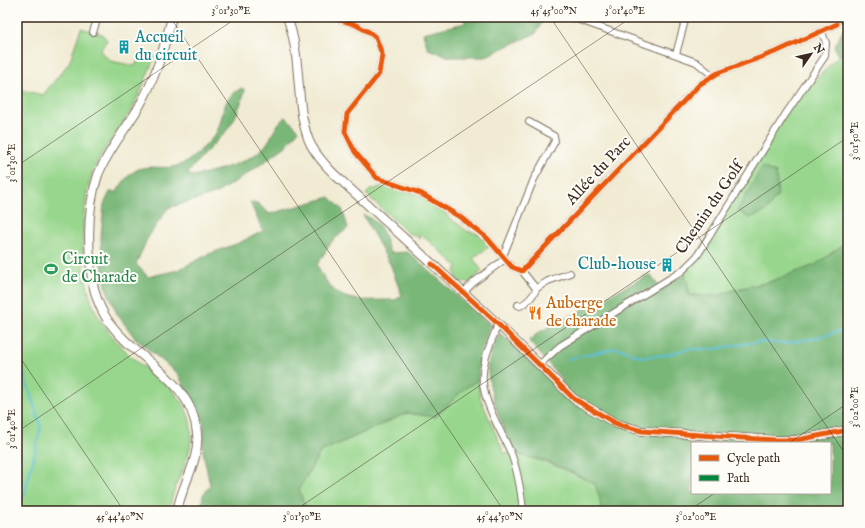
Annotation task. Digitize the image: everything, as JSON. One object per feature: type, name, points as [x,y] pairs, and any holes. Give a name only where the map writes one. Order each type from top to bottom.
[{"type":"street","points":[[93,32],[98,17]]},
{"type":"street","points":[[171,17],[163,53],[149,88],[127,128],[104,162],[98,176],[91,206],[90,259],[95,294],[107,320],[128,344],[177,386],[189,404],[194,416],[198,433],[196,454],[182,491],[177,511]]},
{"type":"street","points":[[287,17],[295,43],[300,103],[305,132],[310,144],[334,174],[498,324],[579,402],[617,424],[642,431],[774,440],[797,440],[848,430]]},
{"type":"street","points":[[330,17],[354,24],[369,32],[376,38],[382,54],[379,74],[348,114],[345,132],[355,152],[378,178],[420,193],[436,201],[480,232],[512,267],[522,271],[537,288]]},
{"type":"street","points":[[571,17],[696,62],[712,76]]},
{"type":"street","points":[[676,54],[686,17]]},
{"type":"street","name":"Allée du Parc","points":[[522,271],[700,84],[712,76],[778,52],[837,24]]},
{"type":"street","name":"Chemin du Golf","points":[[540,364],[560,346],[682,271],[697,256],[785,115],[825,56],[826,43],[822,32]]},
{"type":"street","points":[[463,293],[474,282],[504,258],[534,179],[555,141],[554,136],[529,122]]},
{"type":"street","points":[[518,305],[520,306],[525,303],[534,295],[537,288],[548,281],[570,273]]},
{"type":"street","points":[[498,324],[485,357],[483,384],[492,412],[511,453],[521,488],[523,511]]},
{"type":"green space","points":[[465,17],[545,17],[536,33],[484,57],[450,57],[428,49],[423,33],[465,23]]},
{"type":"green space","points":[[844,17],[848,17],[848,50],[839,56],[834,47],[846,25]]},
{"type":"green space","name":"Circuit de Charade","points":[[81,28],[102,34],[107,40],[100,51],[111,61],[135,66],[142,52],[155,57],[135,104],[101,155],[93,171],[86,201],[83,240],[86,278],[89,294],[101,321],[127,353],[177,395],[188,415],[191,427],[190,450],[174,490],[170,511],[17,511],[17,89],[43,95],[69,63]]},
{"type":"green space","points":[[848,50],[848,243],[844,244],[816,265],[769,282],[737,289],[717,296],[690,295],[685,273],[786,112],[839,55]]},
{"type":"green space","points":[[241,88],[245,90],[238,111],[230,126],[188,174],[192,176],[231,166],[259,152],[268,142],[279,123],[286,117],[299,130],[286,146],[253,170],[215,194],[168,208],[147,239],[136,264],[148,277],[178,270],[209,254],[239,243],[263,231],[250,202],[257,203],[270,214],[330,197],[342,209],[348,228],[332,241],[317,265],[324,278],[332,288],[348,298],[358,300],[395,300],[402,296],[391,266],[363,215],[375,221],[379,225],[390,253],[408,252],[490,325],[480,354],[478,380],[465,388],[436,417],[407,413],[320,452],[299,489],[304,504],[313,511],[201,511],[203,495],[210,485],[203,452],[204,425],[178,374],[135,338],[117,314],[107,290],[102,266],[101,236],[104,204],[110,192],[117,192],[126,179],[134,172],[142,168],[177,166],[191,159],[214,136],[229,98]]},
{"type":"green space","points":[[762,167],[776,173],[778,195],[765,212],[750,218],[737,211]]},
{"type":"green space","points":[[391,184],[424,197],[445,210],[447,216],[467,231],[479,234],[490,246],[473,258],[482,271],[469,283],[458,282],[455,271],[457,266],[421,234],[419,239],[417,236],[408,233],[366,194],[370,190]]},
{"type":"green space","points":[[848,243],[848,511],[601,511],[600,499],[595,484],[551,463],[521,455],[509,440],[493,399],[488,373],[490,356],[500,333],[558,388],[563,381],[529,341],[538,333],[650,274],[661,290],[685,273],[690,295],[717,296],[737,289],[769,282],[815,265],[844,244]]},
{"type":"green space","points":[[478,380],[480,397],[504,453],[540,460],[562,468],[595,484],[600,499],[601,511],[313,511],[304,504],[298,489],[320,452],[407,413],[436,417],[465,388]]},
{"type":"waterway","points":[[568,359],[617,348],[642,357],[665,355],[687,349],[714,349],[757,342],[786,343],[811,339],[848,329]]},
{"type":"waterway","points":[[17,504],[24,496],[41,427],[19,358]]},
{"type":"marked path","points":[[837,24],[848,18]]},
{"type":"cycle path","points":[[331,17],[354,24],[369,32],[376,38],[382,54],[379,74],[347,114],[345,132],[355,152],[377,178],[420,193],[460,217],[487,238],[512,267],[522,271],[700,84],[718,73],[778,51],[837,24]]},
{"type":"cycle path","points":[[432,264],[498,324],[574,399],[617,424],[642,431],[774,440],[797,440],[848,430]]},
{"type":"place","name":"Accueil du circuit","points":[[124,47]]},
{"type":"place","name":"Club-house","points":[[667,265]]},
{"type":"place","name":"Circuit de Charade","points":[[51,269]]},
{"type":"place","name":"Auberge de charade","points":[[535,313]]}]
